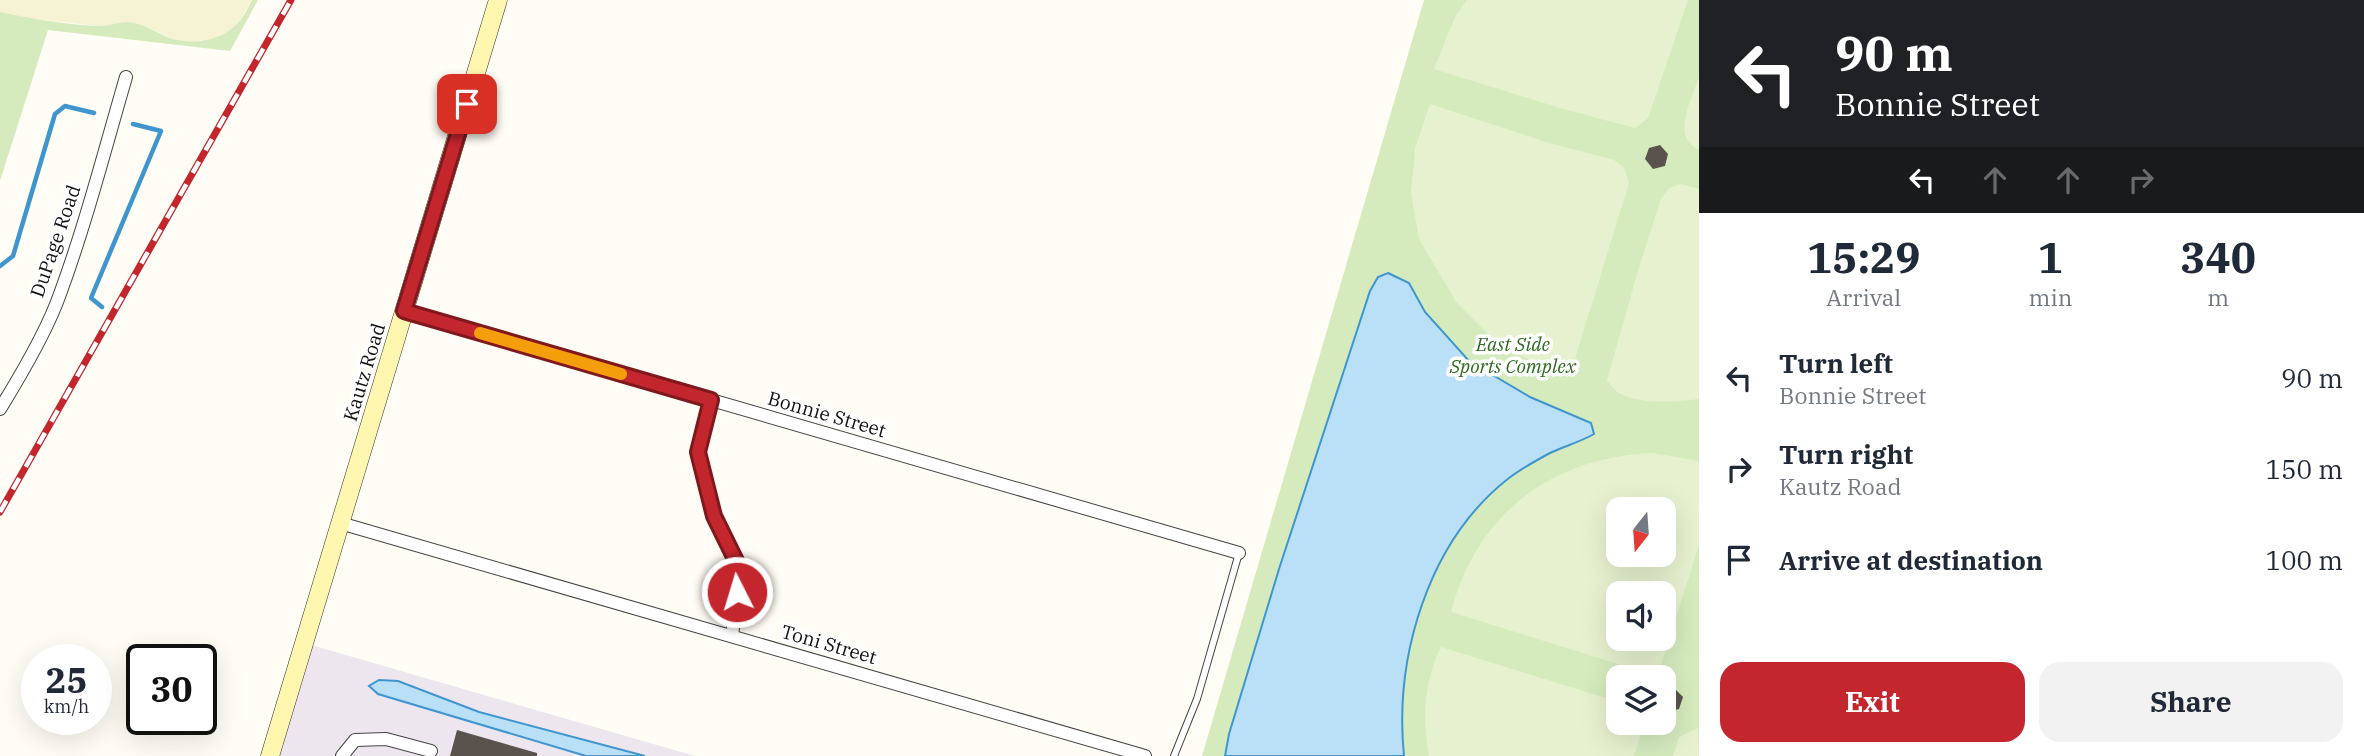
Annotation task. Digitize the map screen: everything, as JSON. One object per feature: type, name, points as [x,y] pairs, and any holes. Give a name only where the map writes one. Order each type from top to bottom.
[{"type":"street","name":"Kautz Road","points":[[270,756],[498,0]]},
{"type":"street","name":"DuPage Road","points":[[0,409],[19,379],[60,296],[126,77]]},
{"type":"street","name":"Bonnie Street","points":[[404,311],[1239,553]]},
{"type":"street","points":[[711,400],[698,452],[714,516],[740,569],[732,636]]},
{"type":"street","name":"Toni Street","points":[[340,523],[1145,756]]},
{"type":"street","points":[[342,756],[355,740],[386,739],[431,751]]},
{"type":"lane","points":[[1174,756],[1197,699],[1239,553]]},
{"type":"shaded area","points":[[0,0],[252,0],[237,25],[227,32],[211,39],[189,42],[127,22],[98,26],[34,19],[0,12]]},
{"type":"shaded area","points":[[308,644],[695,756],[275,756]]},
{"type":"green space","points":[[252,0],[258,0],[230,51],[48,30],[0,181],[0,12],[89,25],[134,23],[173,39],[199,41],[208,40],[232,29]]},
{"type":"green space","name":"East Side Sports Complex","points":[[1424,0],[1699,0],[1699,756],[1202,756]]},
{"type":"green space","points":[[1467,0],[1688,0],[1648,118],[1635,128],[1434,69],[1455,17]]},
{"type":"green space","points":[[1699,77],[1699,150],[1690,144],[1684,127]]},
{"type":"green space","points":[[1430,104],[1546,142],[1614,160],[1624,168],[1629,183],[1570,375],[1530,360],[1495,341],[1457,303],[1419,239],[1411,193],[1415,149]]},
{"type":"green space","points":[[1681,184],[1699,189],[1699,399],[1669,402],[1628,397],[1614,389],[1607,380],[1661,199],[1669,188]]},
{"type":"green space","points":[[1653,453],[1699,461],[1699,545],[1676,618],[1676,581],[1606,581],[1606,651],[1665,651],[1661,665],[1621,665],[1451,612],[1463,577],[1479,546],[1500,519],[1524,497],[1552,479],[1582,466],[1616,457]]},
{"type":"green space","points":[[1441,647],[1606,698],[1606,735],[1641,735],[1634,756],[1429,756],[1425,714],[1428,686]]},
{"type":"green space","points":[[1698,728],[1699,756],[1673,756],[1679,737]]},
{"type":"water","points":[[1388,273],[1409,283],[1425,312],[1469,361],[1530,397],[1591,423],[1594,434],[1550,453],[1509,478],[1481,504],[1457,534],[1422,604],[1411,641],[1402,718],[1404,756],[1225,756],[1229,734],[1279,569],[1370,291],[1378,277]]},
{"type":"water","points":[[379,680],[398,681],[479,712],[645,756],[586,756],[378,694],[369,686]]},
{"type":"building","points":[[1660,145],[1668,154],[1665,166],[1653,169],[1645,159],[1649,148]]},
{"type":"building","points":[[1676,690],[1683,697],[1679,709],[1676,710]]},
{"type":"building","points":[[457,730],[537,753],[537,756],[450,756]]},
{"type":"waterway","points":[[0,266],[13,256],[55,114],[65,106],[94,113]]},
{"type":"waterway","points":[[102,307],[91,298],[161,131],[133,124]]},
{"type":"railway","points":[[0,512],[291,0]]},
{"type":"slow traffic","points":[[480,333],[621,374]]},
{"type":"route","points":[[467,104],[404,311],[711,400],[698,452],[714,516],[740,569],[737,592]]}]
